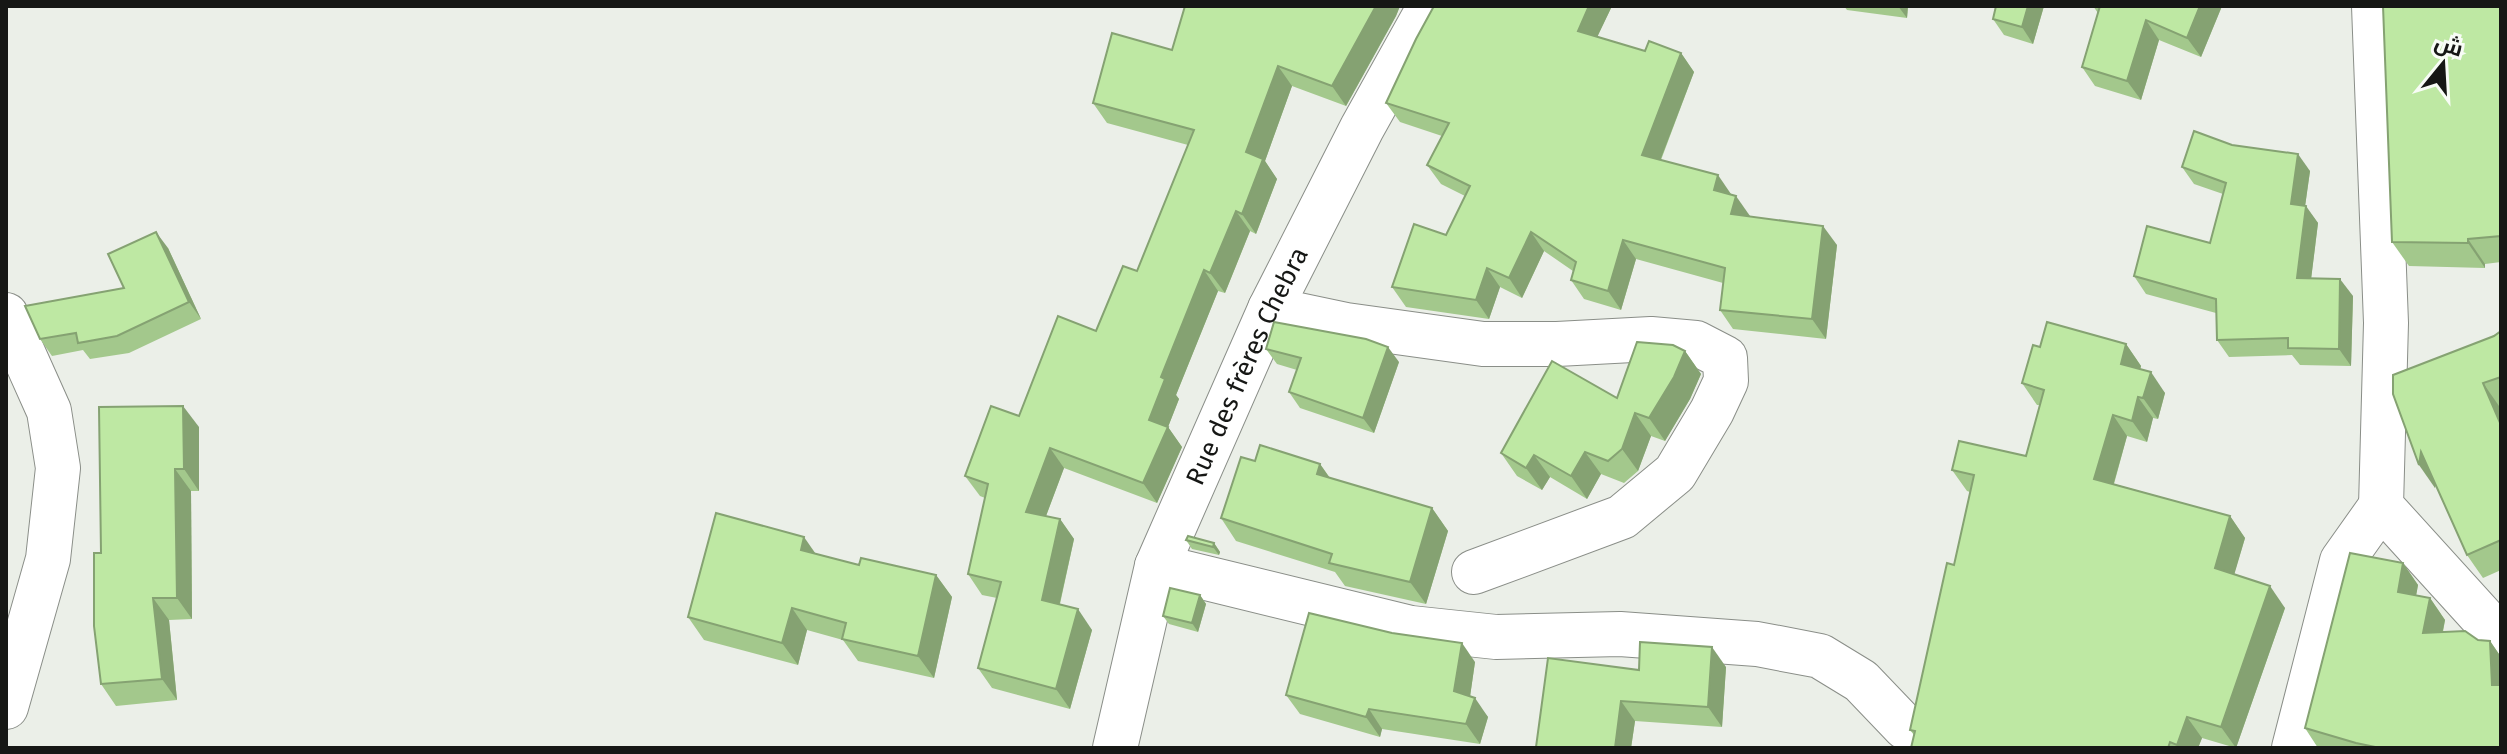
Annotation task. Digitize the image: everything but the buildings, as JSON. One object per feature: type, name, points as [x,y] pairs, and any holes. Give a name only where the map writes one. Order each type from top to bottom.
[{"type":"street","name":"Rue des frères Chebra","points":[[1115,748],[1157,566],[1270,309],[1362,128],[1430,6]]},
{"type":"street","points":[[2294,748],[2342,561],[2381,506],[2386,323],[2374,6]]},
{"type":"street","points":[[1270,309],[1346,325],[1483,344],[1651,339],[1696,343],[1725,358],[1726,381],[1675,473],[1622,517],[1474,572]]},
{"type":"street","points":[[6,315],[49,411],[58,468],[48,559],[6,707]]},
{"type":"street","points":[[2385,380],[2428,363]]},
{"type":"street","points":[[2381,506],[2501,638]]},
{"type":"street","points":[[1157,566],[1411,628],[1496,637],[1635,635],[1757,644],[1820,656],[1861,681],[1905,727]]}]
